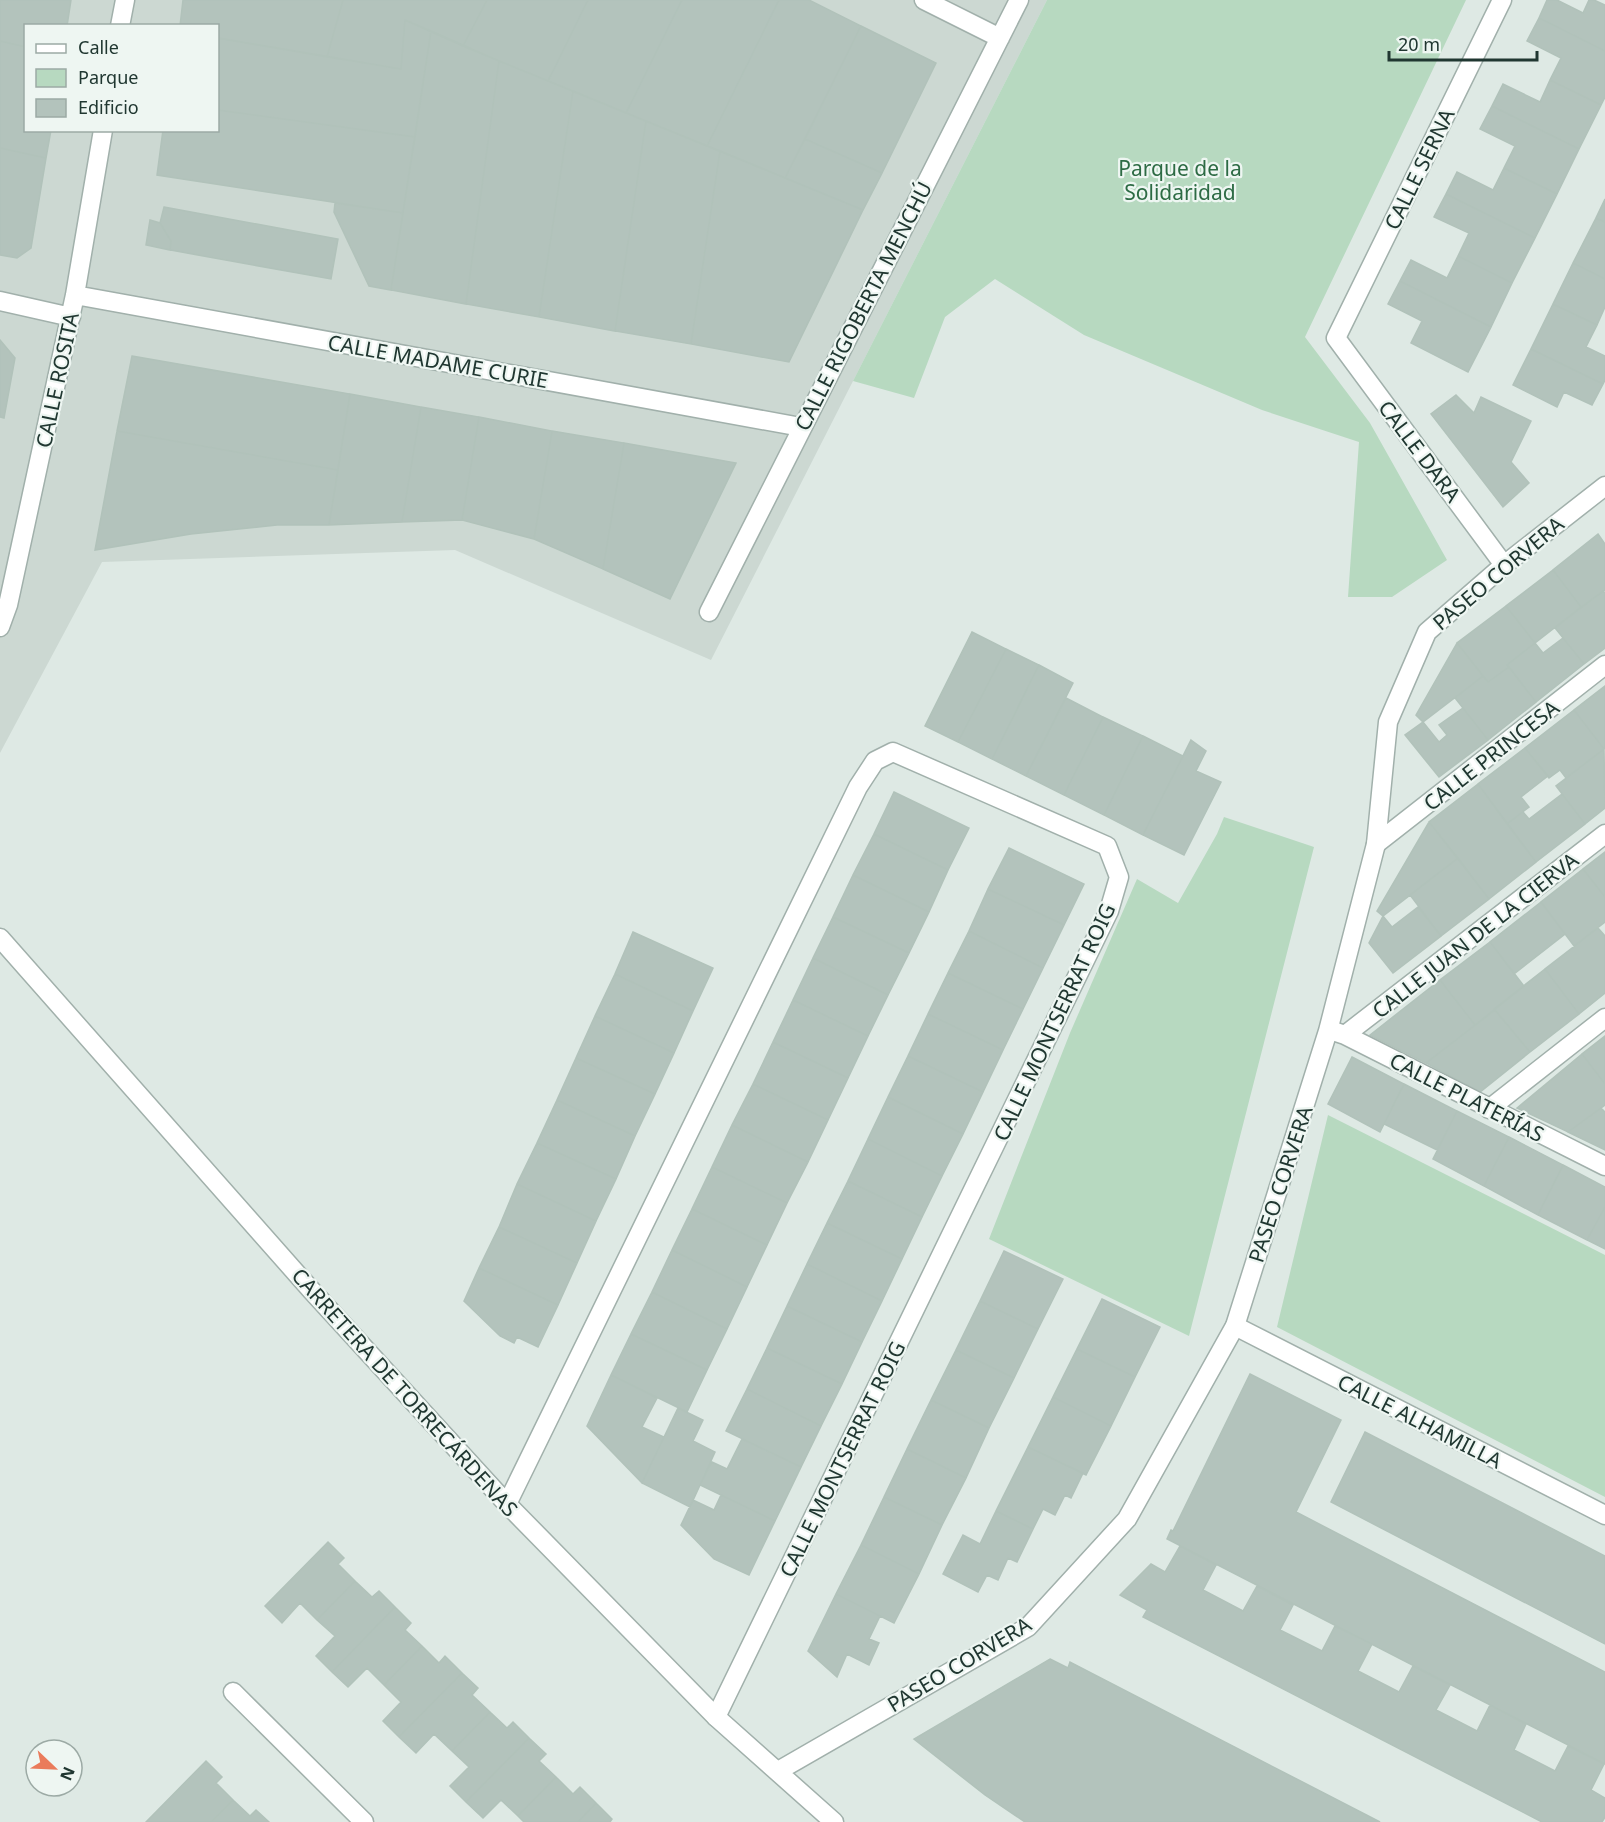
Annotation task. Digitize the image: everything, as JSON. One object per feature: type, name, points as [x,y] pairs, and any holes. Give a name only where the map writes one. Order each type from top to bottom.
[{"type":"street","points":[[120,24],[125,0]]},
{"type":"street","points":[[924,0],[1000,38]]},
{"type":"street","name":"CALLE RIGOBERTA MENCHÚ","points":[[709,612],[1019,0]]},
{"type":"street","name":"CALLE SERNA","points":[[1336,338],[1502,0]]},
{"type":"street","name":"CALLE ROSITA","points":[[0,627],[8,605],[71,317],[103,132]]},
{"type":"street","name":"CALLE MADAME CURIE","points":[[75,295],[801,428]]},
{"type":"street","points":[[0,301],[71,317]]},
{"type":"street","name":"CALLE DARA","points":[[1336,338],[1504,565]]},
{"type":"street","name":"PASEO CORVERA","points":[[778,1771],[1028,1627],[1127,1519],[1235,1326],[1337,1033],[1376,844],[1388,722],[1427,632],[1504,565],[1605,486]]},
{"type":"street","name":"CALLE PRINCESA","points":[[1376,844],[1605,665]]},
{"type":"street","name":"CALLE MONTSERRAT ROIG","points":[[507,1504],[858,787],[875,761],[893,752],[1107,846],[1119,877],[1109,911],[716,1717]]},
{"type":"street","name":"CALLE JUAN DE LA CIERVA","points":[[1337,1033],[1605,834]]},
{"type":"street","name":"CARRETERA DE TORRECÁRDENAS","points":[[0,938],[312,1291],[507,1504],[716,1717],[834,1822]]},
{"type":"street","points":[[1489,1109],[1605,1018]]},
{"type":"street","name":"CALLE PLATERÍAS","points":[[1337,1033],[1605,1166]]},
{"type":"street","name":"CALLE ALHAMILLA","points":[[1235,1326],[1605,1515]]},
{"type":"street","points":[[233,1692],[364,1822]]},
{"type":"shaded area","points":[[0,0],[1047,0],[711,660],[455,550],[102,562],[0,753]]},
{"type":"green space","name":"Parque de la Solidaridad","points":[[1047,0],[1466,0],[1305,337],[1370,423],[1447,560],[1392,597],[1348,597],[1359,442],[1262,410],[1084,335],[995,279],[945,317],[914,398],[853,381]]},
{"type":"green space","points":[[1224,817],[1314,847],[1189,1336],[989,1239],[1070,1033],[1137,879],[1178,903],[1217,834]]},
{"type":"green space","points":[[1328,1115],[1605,1255],[1605,1497],[1277,1327]]},
{"type":"building","points":[[0,0],[71,0],[67,24],[24,24],[24,47],[0,41]]},
{"type":"building","points":[[183,0],[343,0],[327,57],[219,38],[219,24],[180,24]]},
{"type":"building","points":[[343,0],[487,0],[463,46],[405,20],[401,69],[327,57]]},
{"type":"building","points":[[487,0],[588,0],[548,81],[463,46]]},
{"type":"building","points":[[588,0],[682,0],[626,113],[548,81]]},
{"type":"building","points":[[682,0],[779,0],[707,146],[626,113]]},
{"type":"building","points":[[779,0],[809,0],[861,26],[785,178],[707,146]]},
{"type":"building","points":[[1547,0],[1557,0],[1583,13],[1589,0],[1605,5],[1605,51],[1539,18]]},
{"type":"building","points":[[1539,18],[1605,51],[1605,97],[1601,105],[1550,80],[1561,58],[1527,41]]},
{"type":"building","points":[[405,20],[431,31],[415,137],[219,110],[219,38],[401,69]]},
{"type":"building","points":[[861,26],[936,63],[882,173],[805,139]]},
{"type":"building","points":[[431,31],[499,61],[466,304],[391,290]]},
{"type":"building","points":[[0,41],[24,47],[24,132],[51,132],[46,158],[0,148]]},
{"type":"building","points":[[499,61],[573,91],[539,317],[466,304]]},
{"type":"building","points":[[1550,80],[1601,105],[1579,149],[1492,106],[1503,84],[1540,102]]},
{"type":"building","points":[[573,91],[646,121],[615,331],[539,317]]},
{"type":"building","points":[[1492,106],[1579,149],[1557,194],[1504,168],[1515,146],[1480,129]]},
{"type":"building","points":[[219,110],[415,137],[403,213],[157,175],[163,132],[219,132]]},
{"type":"building","points":[[646,121],[720,151],[691,344],[615,331]]},
{"type":"building","points":[[805,139],[882,173],[863,210],[785,178]]},
{"type":"building","points":[[0,148],[46,158],[31,248],[17,258],[0,255]]},
{"type":"building","points":[[720,151],[863,210],[789,362],[691,344]]},
{"type":"building","points":[[1504,168],[1557,194],[1535,238],[1446,194],[1457,172],[1493,190]]},
{"type":"building","points":[[1446,194],[1535,238],[1512,283],[1458,256],[1469,233],[1434,217]]},
{"type":"building","points":[[1605,199],[1605,222],[1596,218]]},
{"type":"building","points":[[335,203],[403,213],[391,290],[369,286],[334,212]]},
{"type":"building","points":[[164,207],[338,239],[331,279],[170,250],[171,241],[160,223]]},
{"type":"building","points":[[1596,218],[1605,222],[1605,279],[1573,263]]},
{"type":"building","points":[[150,220],[160,223],[171,241],[170,250],[146,245]]},
{"type":"building","points":[[1458,256],[1512,283],[1491,327],[1400,281],[1411,260],[1447,278]]},
{"type":"building","points":[[1573,263],[1605,279],[1605,307],[1597,325],[1553,304]]},
{"type":"building","points":[[1400,281],[1491,327],[1468,372],[1411,343],[1422,321],[1388,304]]},
{"type":"building","points":[[1553,304],[1597,325],[1586,347],[1605,356],[1603,384],[1531,349]]},
{"type":"building","points":[[0,340],[15,358],[4,418],[0,417]]},
{"type":"building","points":[[1531,349],[1603,384],[1592,405],[1564,392],[1557,407],[1513,385]]},
{"type":"building","points":[[132,356],[350,394],[338,470],[117,431]]},
{"type":"building","points":[[350,394],[421,407],[402,522],[329,525]]},
{"type":"building","points":[[1456,395],[1474,413],[1481,397],[1531,421],[1511,462],[1529,483],[1503,507],[1431,414]]},
{"type":"building","points":[[421,407],[479,417],[462,520],[402,522]]},
{"type":"building","points":[[479,417],[552,431],[534,539],[462,520]]},
{"type":"building","points":[[117,431],[338,470],[329,525],[277,525],[191,534],[95,550]]},
{"type":"building","points":[[552,431],[624,443],[603,569],[534,539]]},
{"type":"building","points":[[624,443],[736,463],[670,599],[603,569]]},
{"type":"building","points":[[1598,534],[1605,544],[1605,590],[1581,607],[1553,570]]},
{"type":"building","points":[[1553,570],[1581,607],[1535,643],[1506,606]]},
{"type":"building","points":[[1603,591],[1605,593],[1605,648],[1584,664],[1555,628]]},
{"type":"building","points":[[1506,606],[1535,643],[1507,665],[1509,667],[1488,682],[1457,643]]},
{"type":"building","points":[[972,632],[1006,649],[958,742],[925,726]]},
{"type":"building","points":[[1563,638],[1584,664],[1536,702],[1507,665],[1535,643],[1543,653]]},
{"type":"building","points":[[1457,643],[1483,676],[1423,722],[1416,715]]},
{"type":"building","points":[[1006,649],[1039,665],[992,759],[958,742]]},
{"type":"building","points":[[1039,665],[1073,683],[1026,776],[992,759]]},
{"type":"building","points":[[1509,667],[1536,702],[1488,740],[1455,698],[1483,676],[1488,682]]},
{"type":"building","points":[[1605,686],[1605,748],[1604,749],[1574,710]]},
{"type":"building","points":[[1066,698],[1103,717],[1064,795],[1026,776]]},
{"type":"building","points":[[1463,708],[1488,740],[1439,777],[1405,735],[1423,722],[1439,742],[1447,735],[1439,725]]},
{"type":"building","points":[[1574,710],[1604,749],[1566,778],[1560,770],[1549,778],[1525,748]]},
{"type":"building","points":[[1103,717],[1143,736],[1104,815],[1064,795]]},
{"type":"building","points":[[1143,736],[1183,756],[1143,835],[1104,815]]},
{"type":"building","points":[[1191,740],[1206,751],[1196,771],[1221,782],[1184,855],[1143,835]]},
{"type":"building","points":[[1525,748],[1548,776],[1521,797],[1529,807],[1507,824],[1478,784]]},
{"type":"building","points":[[1604,749],[1605,808],[1585,824],[1556,786]]},
{"type":"building","points":[[1478,784],[1536,862],[1489,899],[1429,822]]},
{"type":"building","points":[[894,792],[969,828],[948,870],[874,834]]},
{"type":"building","points":[[1562,794],[1585,824],[1536,862],[1507,824],[1523,812],[1529,819]]},
{"type":"building","points":[[1429,822],[1458,858],[1383,916],[1377,911]]},
{"type":"building","points":[[874,834],[948,870],[929,912],[853,875]]},
{"type":"building","points":[[1009,848],[1084,884],[1064,925],[988,889]]},
{"type":"building","points":[[1605,852],[1605,897],[1583,869]]},
{"type":"building","points":[[1458,858],[1489,899],[1441,936],[1410,895]]},
{"type":"building","points":[[1583,869],[1605,897],[1605,922],[1574,946],[1541,902]]},
{"type":"building","points":[[853,875],[929,912],[909,953],[833,917]]},
{"type":"building","points":[[988,889],[1064,925],[1043,968],[969,931]]},
{"type":"building","points":[[1541,902],[1565,934],[1514,974],[1490,942]]},
{"type":"building","points":[[1418,907],[1441,936],[1393,973],[1369,943],[1383,916],[1392,927]]},
{"type":"building","points":[[833,917],[909,953],[888,995],[813,958]]},
{"type":"building","points":[[1598,928],[1605,936],[1605,993],[1579,1014],[1545,969]]},
{"type":"building","points":[[969,931],[1043,968],[1023,1009],[948,973]]},
{"type":"building","points":[[633,932],[713,968],[693,1011],[615,974]]},
{"type":"building","points":[[1490,942],[1524,986],[1475,1025],[1440,980]]},
{"type":"building","points":[[813,958],[888,995],[868,1036],[793,1000]]},
{"type":"building","points":[[1545,969],[1579,1014],[1530,1052],[1494,1009]]},
{"type":"building","points":[[948,973],[1023,1009],[1003,1050],[928,1014]]},
{"type":"building","points":[[615,974],[693,1011],[674,1053],[595,1016]]},
{"type":"building","points":[[1440,980],[1475,1025],[1426,1063],[1370,1035]]},
{"type":"building","points":[[793,1000],[868,1036],[848,1078],[773,1042]]},
{"type":"building","points":[[1495,1010],[1530,1052],[1480,1092],[1426,1063]]},
{"type":"building","points":[[928,1014],[1003,1050],[983,1092],[908,1056]]},
{"type":"building","points":[[595,1016],[674,1053],[655,1094],[576,1058]]},
{"type":"building","points":[[1605,1036],[1605,1084],[1582,1054]]},
{"type":"building","points":[[773,1042],[848,1078],[828,1120],[753,1084]]},
{"type":"building","points":[[1582,1054],[1605,1084],[1605,1105],[1568,1132],[1517,1108]]},
{"type":"building","points":[[908,1056],[983,1092],[963,1134],[888,1097]]},
{"type":"building","points":[[1352,1057],[1404,1084],[1380,1132],[1328,1104]]},
{"type":"building","points":[[576,1058],[655,1094],[635,1136],[557,1100]]},
{"type":"building","points":[[753,1084],[828,1120],[808,1162],[732,1125]]},
{"type":"building","points":[[1404,1084],[1457,1111],[1437,1150],[1384,1124]]},
{"type":"building","points":[[888,1097],[963,1134],[942,1176],[868,1139]]},
{"type":"building","points":[[557,1100],[635,1136],[616,1179],[537,1143]]},
{"type":"building","points":[[1601,1108],[1605,1112],[1605,1150],[1568,1132]]},
{"type":"building","points":[[1457,1111],[1509,1137],[1484,1186],[1433,1159]]},
{"type":"building","points":[[732,1125],[808,1162],[787,1203],[712,1167]]},
{"type":"building","points":[[1509,1137],[1563,1165],[1538,1215],[1484,1186]]},
{"type":"building","points":[[868,1139],[942,1176],[922,1217],[848,1181]]},
{"type":"building","points":[[537,1143],[616,1179],[596,1221],[517,1184]]},
{"type":"building","points":[[1563,1165],[1605,1187],[1605,1207],[1587,1240],[1538,1215]]},
{"type":"building","points":[[712,1167],[787,1203],[767,1245],[692,1209]]},
{"type":"building","points":[[848,1181],[922,1217],[902,1259],[827,1223]]},
{"type":"building","points":[[517,1184],[596,1221],[577,1263],[499,1227]]},
{"type":"building","points":[[1605,1207],[1605,1249],[1587,1240]]},
{"type":"building","points":[[692,1209],[767,1245],[747,1287],[672,1250]]},
{"type":"building","points":[[827,1223],[902,1259],[882,1301],[807,1264]]},
{"type":"building","points":[[499,1227],[577,1263],[558,1305],[479,1268]]},
{"type":"building","points":[[672,1250],[747,1287],[727,1329],[652,1292]]},
{"type":"building","points":[[1004,1251],[1063,1279],[1038,1329],[980,1301]]},
{"type":"building","points":[[807,1264],[882,1301],[862,1342],[787,1306]]},
{"type":"building","points":[[479,1268],[558,1305],[538,1347],[517,1337],[514,1343],[500,1336],[464,1301]]},
{"type":"building","points":[[652,1292],[727,1329],[707,1370],[631,1334]]},
{"type":"building","points":[[1102,1299],[1160,1327],[1135,1377],[1077,1349]]},
{"type":"building","points":[[980,1301],[1038,1329],[1014,1378],[956,1350]]},
{"type":"building","points":[[787,1306],[862,1342],[842,1384],[767,1348]]},
{"type":"building","points":[[631,1334],[707,1370],[687,1412],[611,1375]]},
{"type":"building","points":[[767,1348],[842,1384],[821,1426],[747,1389]]},
{"type":"building","points":[[1077,1349],[1135,1377],[1111,1426],[1053,1397]]},
{"type":"building","points":[[956,1350],[1014,1378],[989,1428],[931,1400]]},
{"type":"building","points":[[1250,1374],[1341,1420],[1296,1512],[1605,1672],[1605,1764],[1167,1539]]},
{"type":"building","points":[[611,1375],[657,1398],[642,1427],[664,1437],[642,1483],[587,1426]]},
{"type":"building","points":[[747,1389],[821,1426],[801,1467],[726,1431]]},
{"type":"building","points":[[1053,1397],[1111,1426],[1086,1475],[1028,1447]]},
{"type":"building","points":[[931,1400],[989,1428],[966,1478],[907,1449]]},
{"type":"building","points":[[678,1408],[703,1420],[693,1441],[715,1452],[690,1507],[642,1483]]},
{"type":"building","points":[[1365,1432],[1605,1556],[1605,1644],[1331,1502]]},
{"type":"building","points":[[742,1439],[801,1467],[775,1521],[700,1485],[712,1462],[727,1469]]},
{"type":"building","points":[[1028,1447],[1083,1473],[1071,1498],[1065,1495],[1055,1515],[1043,1509],[1033,1529],[996,1511]]},
{"type":"building","points":[[907,1449],[966,1478],[942,1525],[884,1497]]},
{"type":"building","points":[[721,1495],[775,1521],[749,1575],[714,1559],[681,1525],[693,1500],[714,1510]]},
{"type":"building","points":[[884,1497],[942,1525],[919,1574],[861,1545]]},
{"type":"building","points":[[996,1511],[1033,1529],[1017,1562],[1008,1558],[998,1580],[987,1575],[978,1592],[943,1574],[963,1535],[980,1544]]},
{"type":"building","points":[[328,1542],[344,1558],[338,1564],[355,1581],[317,1620],[300,1603],[282,1623],[265,1606]]},
{"type":"building","points":[[861,1545],[919,1574],[894,1623],[836,1594]]},
{"type":"building","points":[[1180,1546],[1216,1565],[1203,1590],[1243,1611],[1257,1586],[1293,1605],[1280,1630],[1322,1651],[1335,1626],[1372,1644],[1358,1671],[1399,1692],[1413,1666],[1450,1685],[1436,1710],[1477,1731],[1490,1705],[1526,1724],[1514,1750],[1555,1771],[1568,1746],[1604,1764],[1591,1790],[1605,1798],[1605,1817],[1602,1822],[1542,1822],[1143,1617],[1147,1610],[1120,1595],[1151,1564],[1165,1572]]},
{"type":"building","points":[[355,1581],[372,1597],[379,1591],[395,1607],[332,1672],[316,1656],[335,1636],[317,1620]]},
{"type":"building","points":[[836,1594],[880,1616],[869,1639],[879,1643],[869,1665],[847,1654],[837,1677],[808,1651]]},
{"type":"building","points":[[395,1607],[411,1623],[405,1630],[422,1646],[384,1685],[367,1668],[348,1687],[332,1672]]},
{"type":"building","points":[[422,1646],[439,1663],[445,1656],[462,1673],[399,1737],[383,1721],[401,1702],[384,1685]]},
{"type":"building","points":[[1050,1659],[1068,1668],[1070,1662],[1380,1822],[1025,1822],[985,1795],[914,1739]]},
{"type":"building","points":[[462,1673],[478,1688],[472,1695],[490,1712],[452,1751],[434,1734],[416,1753],[399,1737]]},
{"type":"building","points":[[490,1712],[507,1728],[513,1722],[529,1738],[466,1802],[450,1786],[469,1767],[452,1751]]},
{"type":"building","points":[[529,1738],[546,1754],[539,1761],[556,1777],[518,1816],[501,1800],[483,1818],[466,1802]]},
{"type":"building","points":[[206,1761],[222,1777],[216,1783],[233,1800],[211,1822],[146,1822]]},
{"type":"building","points":[[556,1777],[573,1794],[580,1787],[596,1803],[578,1822],[524,1822],[518,1816]]},
{"type":"building","points":[[233,1800],[250,1816],[256,1810],[269,1822],[211,1822]]},
{"type":"building","points":[[596,1803],[612,1819],[610,1822],[578,1822]]}]
